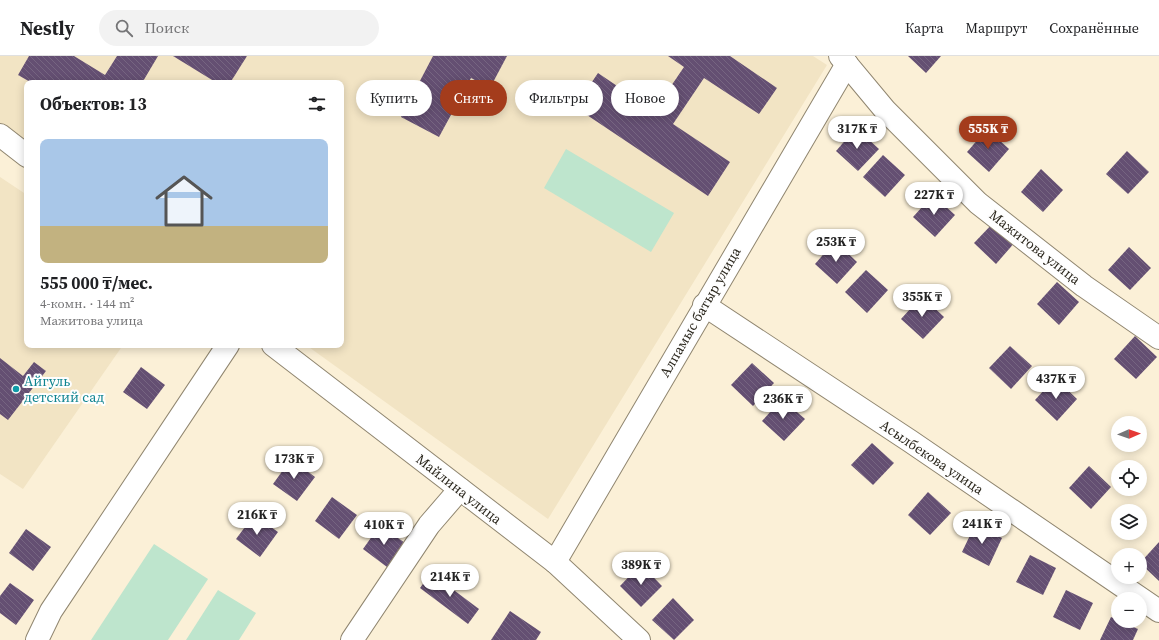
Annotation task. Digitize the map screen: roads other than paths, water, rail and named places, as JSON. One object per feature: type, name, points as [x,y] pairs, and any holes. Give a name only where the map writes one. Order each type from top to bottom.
[{"type":"street","name":"Алпамыс батыр улица","points":[[555,562],[844,60]]},
{"type":"street","name":"Мажитова улица","points":[[844,60],[886,110],[978,203],[1084,286],[1159,338]]},
{"type":"street","points":[[0,135],[24,154]]},
{"type":"street","name":"Асылбекова улица","points":[[704,305],[910,441],[1159,611]]},
{"type":"street","points":[[37,640],[51,611],[226,348]]},
{"type":"street","name":"Майлина улица","points":[[277,348],[555,562],[618,632],[639,640]]},
{"type":"street","points":[[352,640],[429,525],[460,489]]},
{"type":"place","name":"Айгуль детский сад","points":[[16,389]]}]
